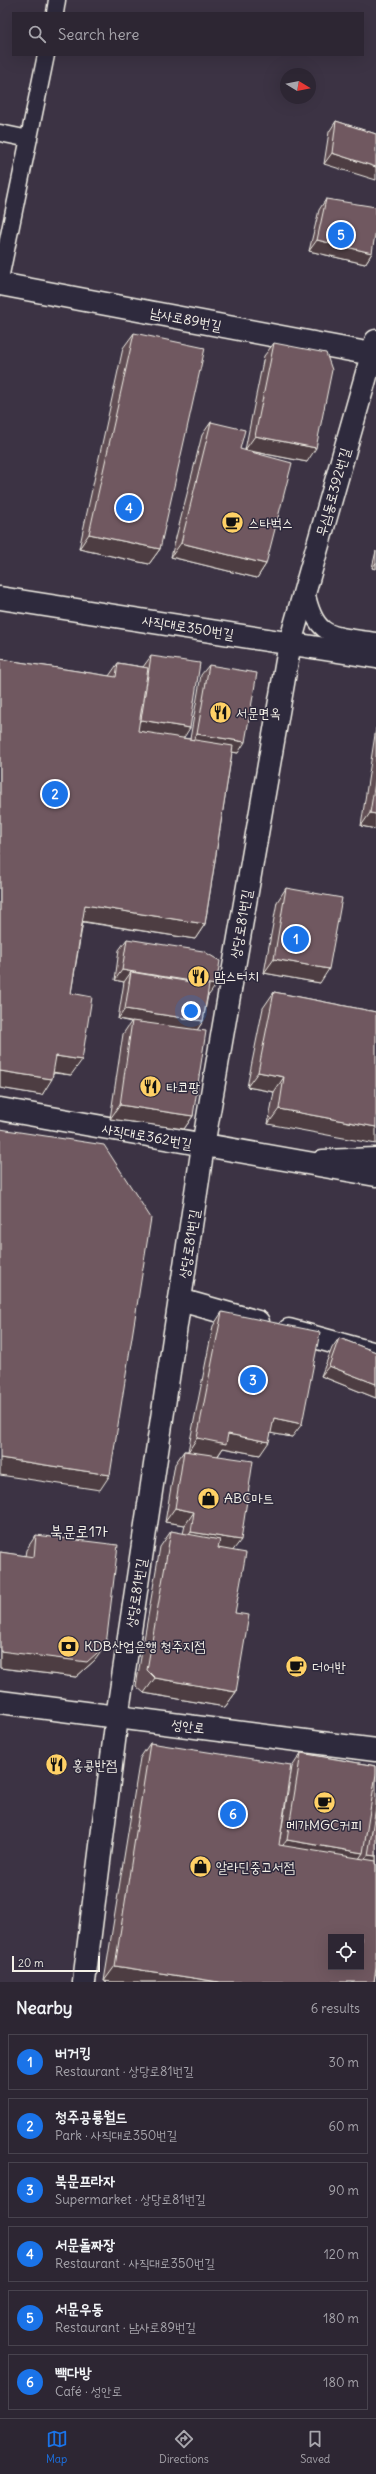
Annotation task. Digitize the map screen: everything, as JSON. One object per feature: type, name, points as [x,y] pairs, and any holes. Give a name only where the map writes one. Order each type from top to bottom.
[{"type":"street","name":"남사로89번길","points":[[0,284],[374,348]]},
{"type":"street","name":"무심동로392번길","points":[[290,643],[374,348]]},
{"type":"street","name":"사직대로350번길","points":[[0,598],[376,657]]},
{"type":"street","name":"상당로81번길","points":[[84,1982],[117,1716],[203,1146],[290,643]]},
{"type":"street","name":"사직대로362번길","points":[[0,1109],[203,1146],[376,1175]]},
{"type":"street","name":"사직대로362번길","points":[[294,1161],[376,1159]]},
{"type":"street","points":[[180,1300],[376,1354]]},
{"type":"street","name":"성안로","points":[[0,1702],[376,1750]]},
{"type":"lane","points":[[55,12],[57,0]]},
{"type":"lane","points":[[0,279],[46,56]]},
{"type":"lane","points":[[0,133],[29,139]]},
{"type":"lane","points":[[305,589],[310,613],[319,626],[333,635],[376,641]]},
{"type":"building","points":[[336,121],[376,134],[376,167],[332,153]]},
{"type":"building","points":[[326,199],[376,207],[376,228],[372,253],[317,240]]},
{"type":"building","points":[[134,333],[205,348],[160,549],[89,534]]},
{"type":"building","points":[[274,343],[326,353],[332,370],[316,448],[255,436]]},
{"type":"building","points":[[211,422],[245,430],[240,449],[292,463],[266,564],[181,543]]},
{"type":"building","points":[[151,656],[200,663],[190,728],[141,720]]},
{"type":"building","points":[[0,659],[116,677],[118,663],[148,668],[138,731],[233,746],[205,924],[85,905],[71,993],[92,997],[82,1060],[56,1056],[52,1079],[0,1071]]},
{"type":"building","points":[[209,665],[257,673],[245,742],[197,734]]},
{"type":"building","points":[[376,776],[376,814],[370,813]]},
{"type":"building","points":[[286,888],[342,898],[329,969],[274,959]]},
{"type":"building","points":[[127,939],[203,951],[220,961],[216,985],[122,970]]},
{"type":"building","points":[[131,972],[209,985],[203,1021],[125,1009]]},
{"type":"building","points":[[274,992],[376,1012],[376,1127],[279,1109],[284,1077],[258,1072]]},
{"type":"building","points":[[132,1021],[206,1031],[193,1116],[120,1105]]},
{"type":"building","points":[[0,1129],[104,1145],[151,1218],[110,1475],[0,1458]]},
{"type":"building","points":[[222,1312],[320,1332],[302,1424],[274,1418],[269,1442],[228,1434],[226,1444],[197,1438]]},
{"type":"building","points":[[339,1338],[376,1352],[376,1384],[329,1366]]},
{"type":"building","points":[[184,1451],[253,1461],[241,1540],[191,1532],[194,1512],[175,1508]]},
{"type":"building","points":[[171,1531],[220,1540],[218,1548],[246,1553],[235,1613],[249,1615],[236,1692],[155,1678],[147,1670]]},
{"type":"building","points":[[36,1535],[118,1545],[106,1645],[87,1662],[0,1651],[0,1552],[34,1557]]},
{"type":"building","points":[[150,1743],[291,1765],[279,1845],[376,1861],[376,1968],[374,1982],[219,1982],[115,1966]]},
{"type":"building","points":[[301,1753],[376,1766],[363,1853],[287,1840]]},
{"type":"building","points":[[376,1807],[376,1856],[368,1855]]},
{"type":"place","name":"서문우동","points":[[341,235]]},
{"type":"place","name":"서문돌짜장","points":[[129,508]]},
{"type":"place","name":"스타벅스","points":[[233,523]]},
{"type":"place","name":"서문면옥","points":[[221,713]]},
{"type":"place","name":"청주공룡월드","points":[[55,794]]},
{"type":"place","name":"버거킹","points":[[296,939]]},
{"type":"place","name":"맘스터치","points":[[198,976]]},
{"type":"place","name":"타코팡","points":[[150,1087]]},
{"type":"place","name":"북문프라자","points":[[253,1380]]},
{"type":"place","name":"ABC마트","points":[[208,1498]]},
{"type":"place","name":"KDB산업은행 청주지점","points":[[69,1646]]},
{"type":"place","name":"더어반","points":[[296,1667]]},
{"type":"place","name":"홍콩반점","points":[[57,1765]]},
{"type":"place","name":"메가MGC커피","points":[[324,1803]]},
{"type":"place","name":"빽다방","points":[[233,1814]]},
{"type":"place","name":"알라딘중고서점","points":[[201,1867]]},
{"type":"district","name":"북문로1가","points":[[79,1531]]}]
